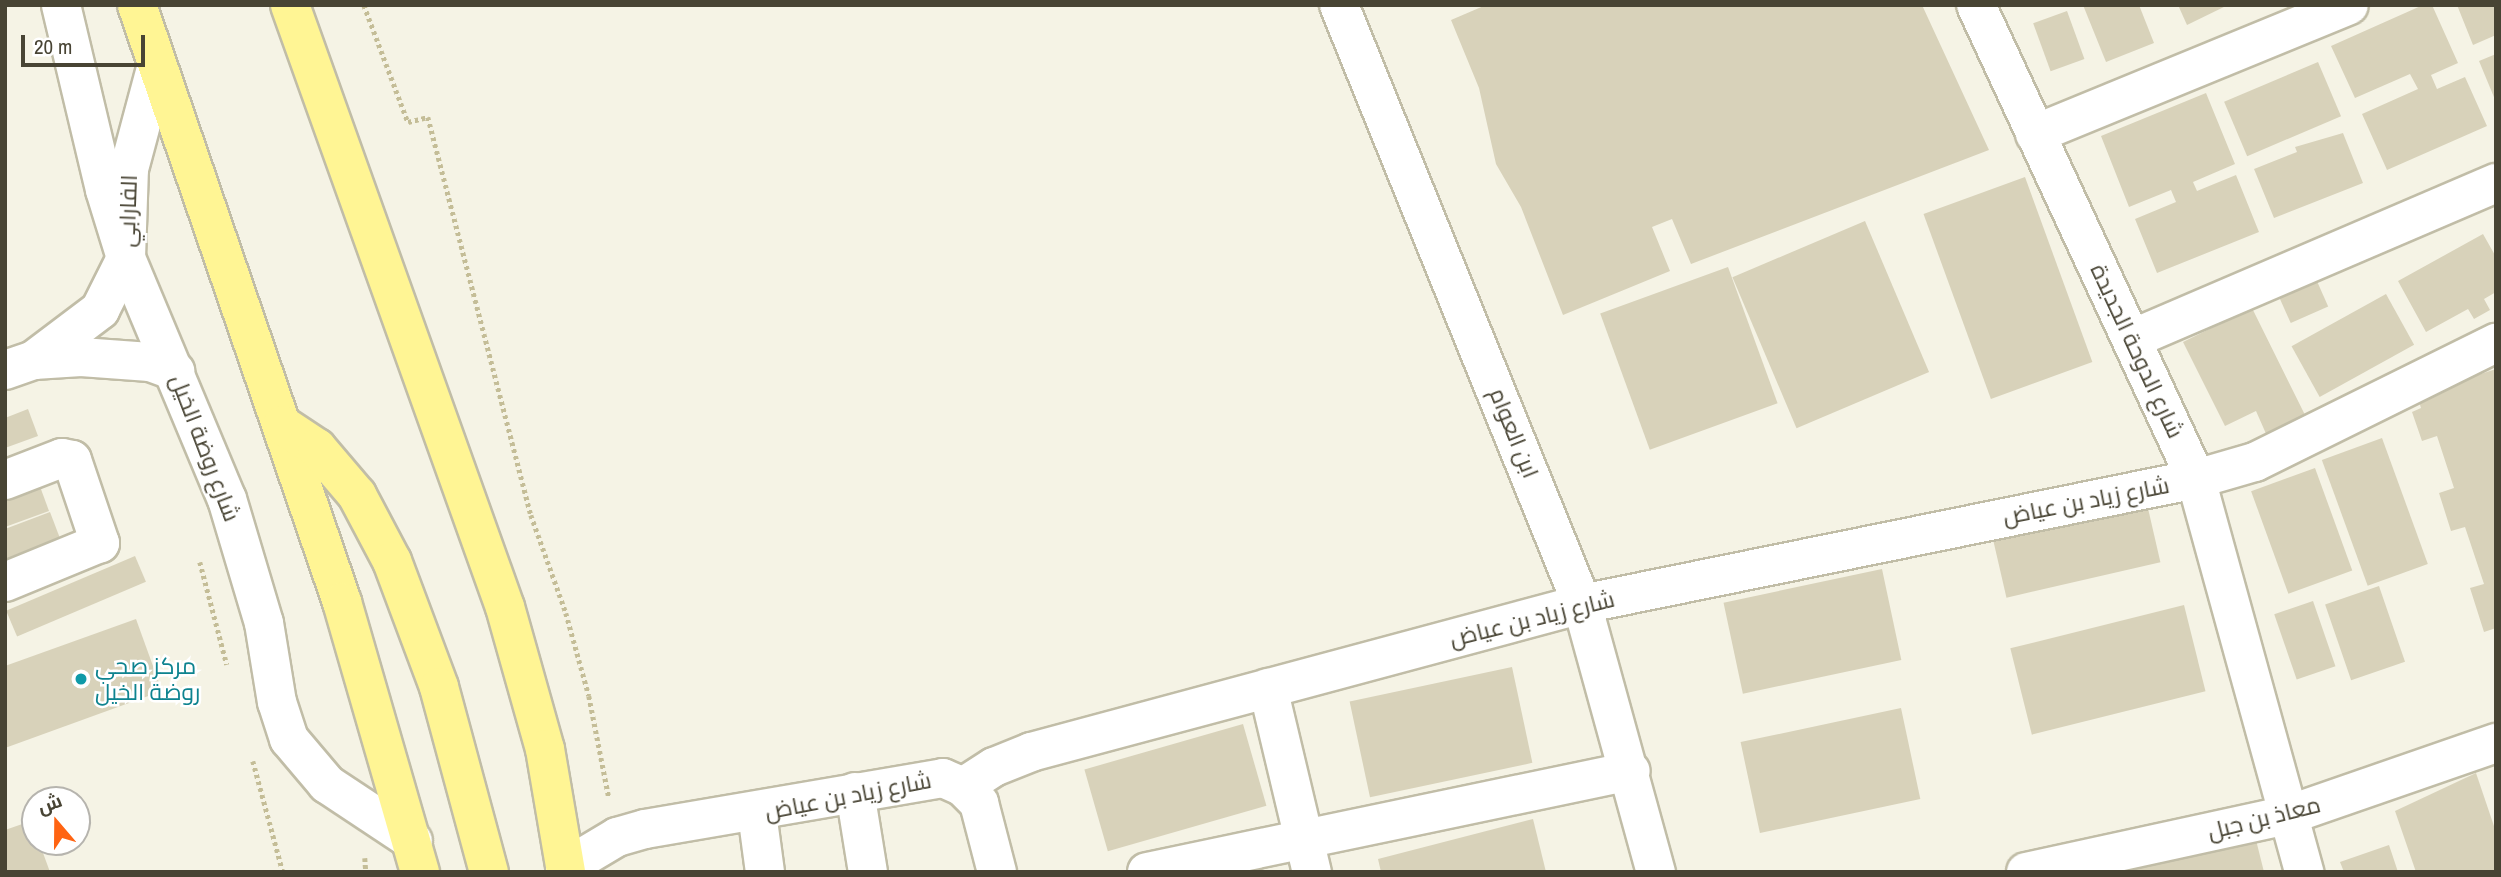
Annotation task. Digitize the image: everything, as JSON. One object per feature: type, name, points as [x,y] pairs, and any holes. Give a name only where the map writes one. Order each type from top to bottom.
[{"type":"main road","name":"شارع روضة الخيل","points":[[137,5],[156,68],[342,602],[416,856]]},
{"type":"main road","points":[[290,5],[505,607],[545,749],[566,870]]},
{"type":"main road","points":[[282,425],[317,448],[357,495],[392,561],[439,687],[489,872]]},
{"type":"street","name":"شارع روضة الخيل","points":[[61,5],[104,190],[126,258],[175,371],[246,559],[264,623],[277,702],[289,739],[327,784],[416,856]]},
{"type":"street","name":"ابن العوام","points":[[1339,5],[1582,604],[1632,771],[1656,872]]},
{"type":"street","name":"شارع الدوحة الجديدة","points":[[1976,5],[2196,479],[2291,814],[2304,872]]},
{"type":"street","points":[[2035,134],[2349,5]]},
{"type":"street","name":"الفارابي","points":[[20,365],[100,310],[126,258],[129,169],[156,68]]},
{"type":"street","points":[[2132,339],[2496,183]]},
{"type":"street","name":"شارع زياد بن عياض","points":[[566,870],[617,837],[757,813],[922,778],[943,778],[963,787],[994,766],[1031,752],[1582,604],[2196,479],[2255,461],[2496,343]]},
{"type":"street","name":"الفارابي","points":[[20,365],[106,358],[150,362],[175,371]]},
{"type":"street","points":[[5,480],[62,458],[72,460],[100,543],[5,582]]},
{"type":"street","points":[[1268,688],[1308,854]]},
{"type":"street","name":"معاذ بن جبل","points":[[2026,872],[2291,814],[2496,743]]},
{"type":"street","points":[[1147,872],[1308,854],[1632,771]]},
{"type":"street","points":[[963,787],[979,803],[997,872]]},
{"type":"street","points":[[855,792],[867,872]]},
{"type":"street","points":[[757,813],[765,872]]},
{"type":"path","points":[[364,5],[408,121],[428,117],[531,515],[566,613],[589,696],[617,837]]},
{"type":"path","points":[[199,557],[229,672]]},
{"type":"path","points":[[250,751],[283,872]]},
{"type":"building","points":[[1486,5],[1922,5],[1989,150],[1691,264],[1672,219],[1652,227],[1670,271],[1563,315],[1521,207],[1496,164],[1479,88],[1451,20]]},
{"type":"building","points":[[2083,5],[2139,5],[2154,43],[2106,62]]},
{"type":"building","points":[[2178,5],[2228,5],[2187,25]]},
{"type":"building","points":[[2423,5],[2432,5],[2458,63],[2431,75],[2437,89],[2465,77],[2487,126],[2387,170],[2362,114],[2418,89],[2410,74],[2355,98],[2331,46]]},
{"type":"building","points":[[2457,5],[2496,5],[2496,35],[2473,45]]},
{"type":"building","points":[[2067,11],[2084,59],[2051,71],[2033,23]]},
{"type":"building","points":[[2496,54],[2496,102],[2479,61]]},
{"type":"building","points":[[2318,62],[2341,116],[2247,156],[2224,102]]},
{"type":"building","points":[[2206,93],[2235,164],[2193,182],[2197,191],[2236,175],[2259,232],[2157,273],[2135,219],[2176,202],[2171,190],[2129,207],[2101,136]]},
{"type":"building","points":[[2343,133],[2363,183],[2274,218],[2254,169],[2297,152],[2295,147]]},
{"type":"building","points":[[2025,177],[2092,362],[1991,399],[1924,214]]},
{"type":"building","points":[[1865,221],[1929,372],[1797,428],[1732,277]]},
{"type":"building","points":[[2483,234],[2496,257],[2496,292],[2484,299],[2490,310],[2474,319],[2468,309],[2426,332],[2398,281]]},
{"type":"building","points":[[1728,267],[1778,403],[1650,450],[1600,314]]},
{"type":"building","points":[[2316,279],[2328,306],[2291,323],[2279,296]]},
{"type":"building","points":[[2386,294],[2414,345],[2320,397],[2292,346]]},
{"type":"building","points":[[2252,308],[2306,417],[2267,436],[2256,411],[2225,426],[2183,342]]},
{"type":"building","points":[[2496,369],[2496,628],[2484,632],[2470,588],[2484,584],[2465,527],[2451,531],[2439,493],[2454,488],[2437,436],[2422,441],[2412,412],[2421,408],[2417,395]]},
{"type":"building","points":[[28,409],[38,436],[5,448],[5,418]]},
{"type":"building","points":[[2382,438],[2428,564],[2368,586],[2322,460]]},
{"type":"building","points":[[2315,468],[2352,570],[2288,594],[2251,491]]},
{"type":"building","points":[[38,481],[49,511],[5,527],[5,492]]},
{"type":"building","points":[[2144,491],[2160,562],[2006,598],[1990,527]]},
{"type":"building","points":[[50,512],[61,541],[5,563],[5,529]]},
{"type":"building","points":[[135,556],[146,582],[17,636],[6,611]]},
{"type":"building","points":[[1882,569],[1901,660],[1743,694],[1724,603]]},
{"type":"building","points":[[2379,586],[2405,662],[2351,680],[2325,605]]},
{"type":"building","points":[[2313,601],[2335,666],[2297,680],[2274,614]]},
{"type":"building","points":[[2184,605],[2206,691],[2032,735],[2010,648]]},
{"type":"building","name":"مركز صحي روضة الخيل","points":[[136,619],[162,691],[5,748],[5,666]]},
{"type":"building","points":[[1512,667],[1532,763],[1370,797],[1350,702]]},
{"type":"building","points":[[1901,708],[1920,799],[1760,833],[1741,742]]},
{"type":"building","points":[[1243,724],[1266,806],[1108,851],[1084,769]]},
{"type":"building","points":[[2476,773],[2496,832],[2496,872],[2416,872],[2395,811]]},
{"type":"building","points":[[1533,819],[1546,872],[1381,872],[1378,859]]},
{"type":"building","points":[[21,824],[21,856],[44,856],[50,872],[5,872],[5,830]]},
{"type":"building","points":[[2255,836],[2264,872],[2115,872]]},
{"type":"building","points":[[2389,845],[2398,872],[2344,872],[2340,862]]},
{"type":"place","name":"مركز صحي روضة الخيل","points":[[81,679]]}]
